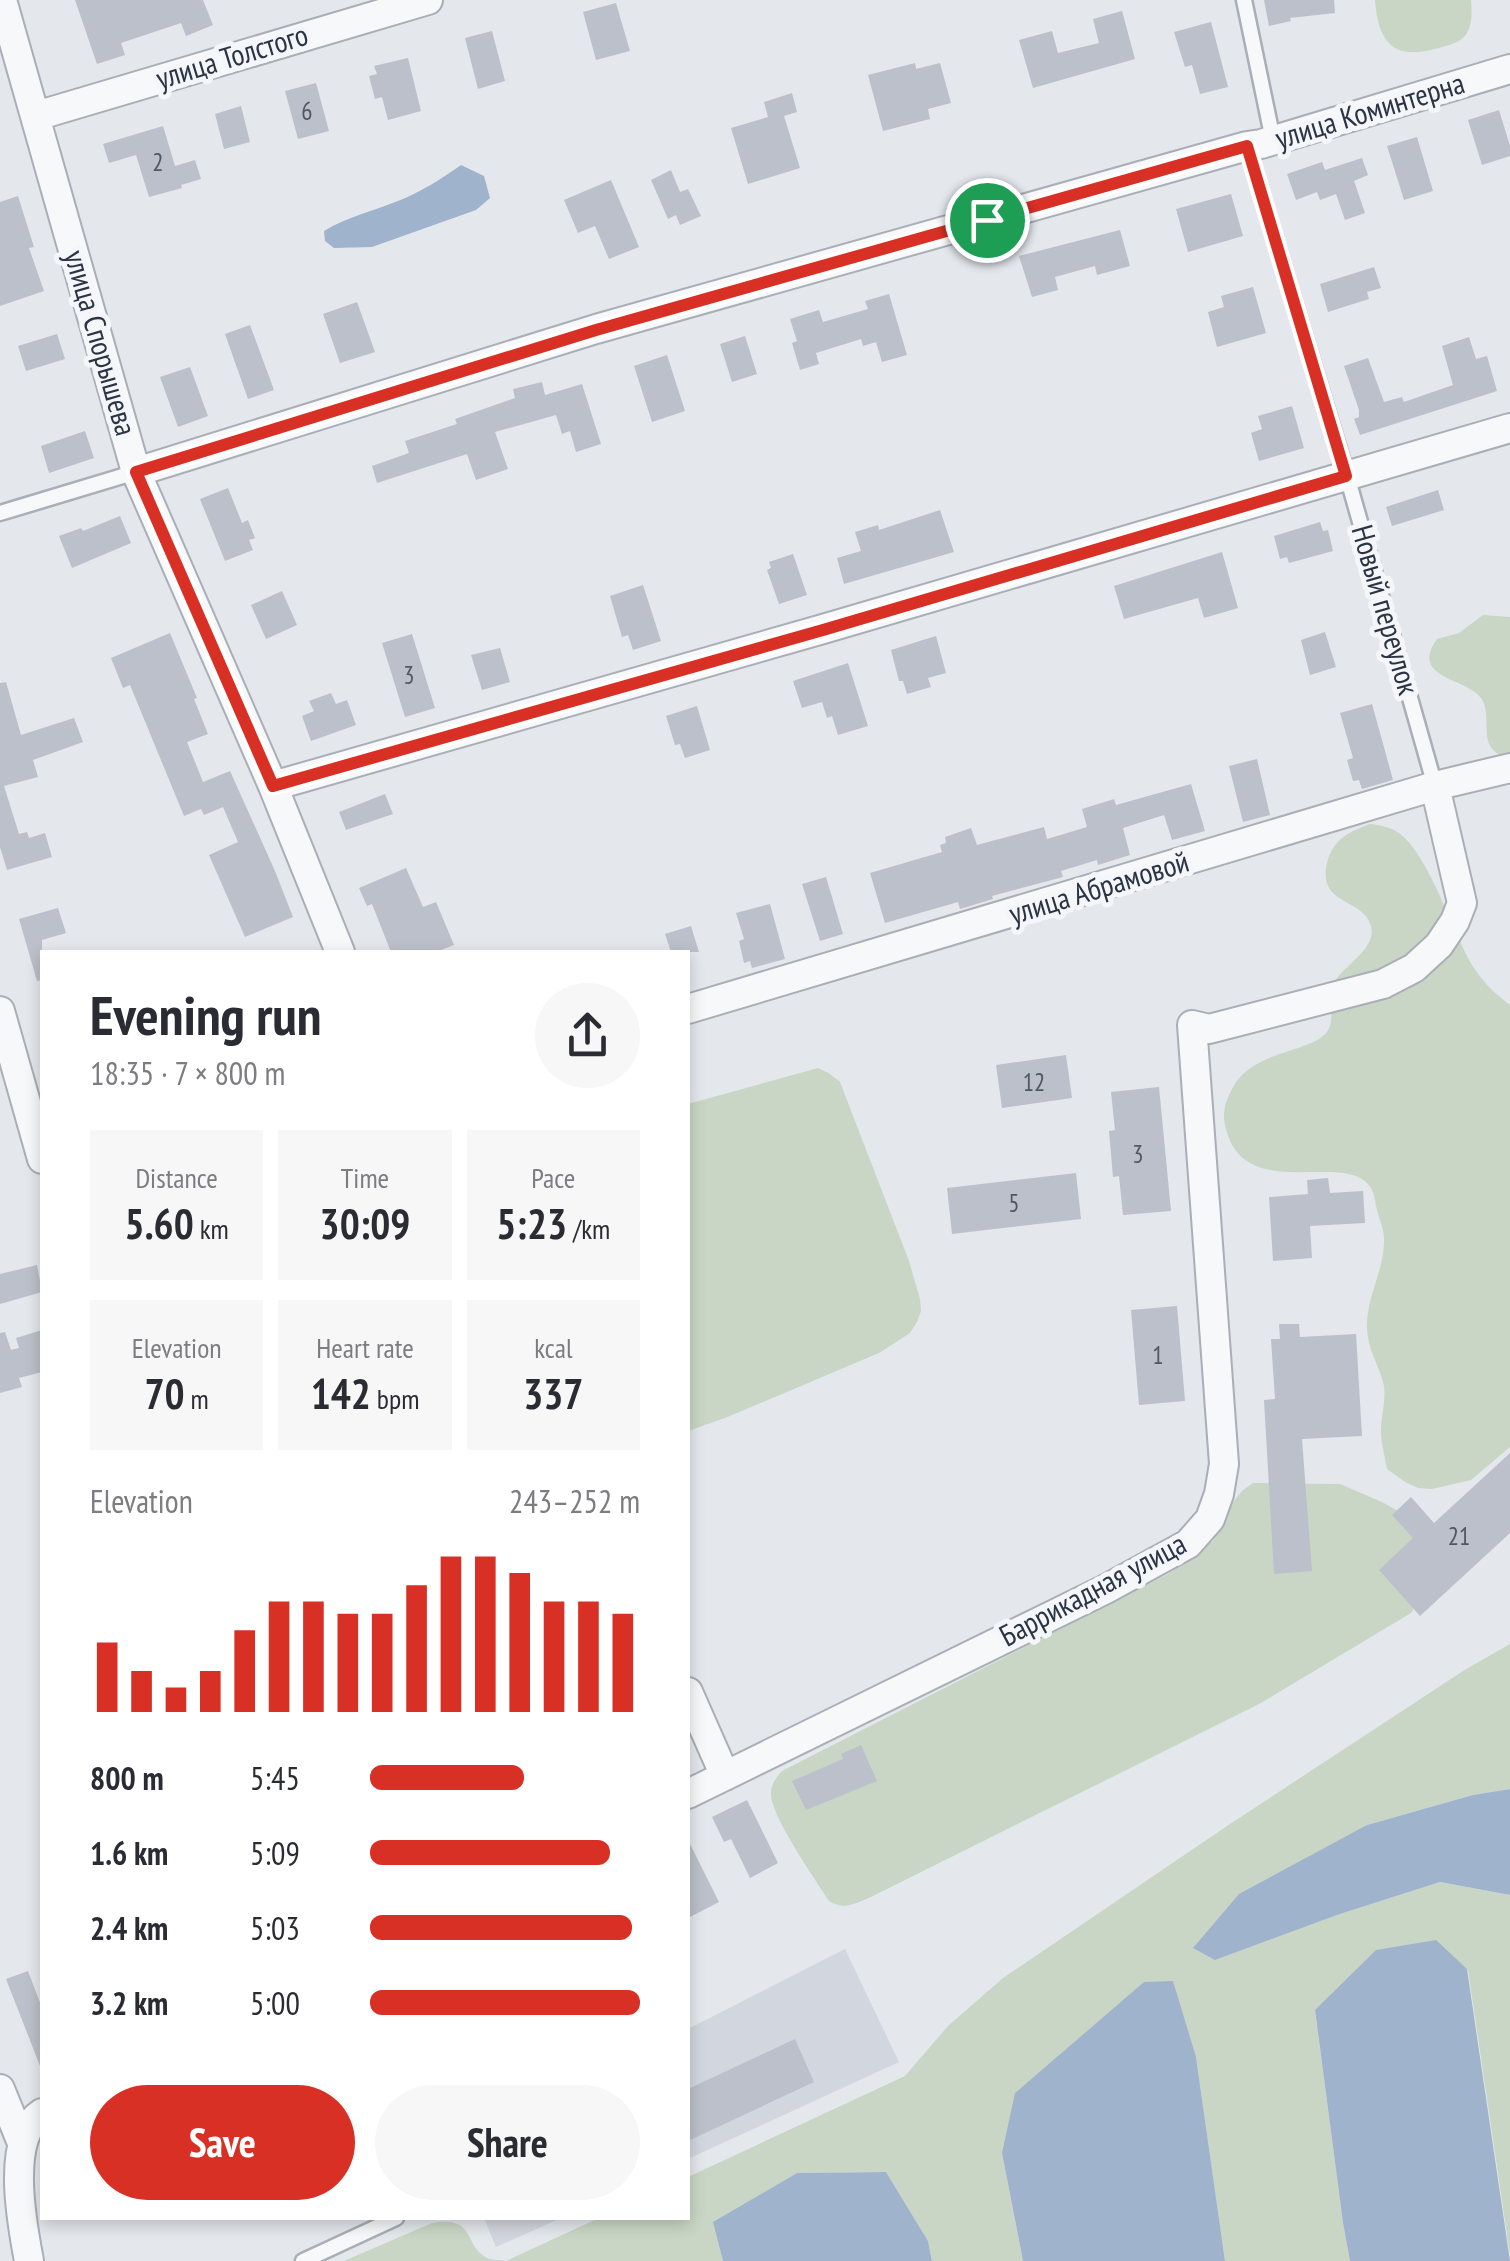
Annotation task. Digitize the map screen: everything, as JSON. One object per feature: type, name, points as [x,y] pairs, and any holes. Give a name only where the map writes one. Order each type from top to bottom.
[{"type":"street","name":"улица Спорышева","points":[[2,0],[136,472],[273,786],[339,950]]},
{"type":"street","name":"улица Толстого","points":[[36,116],[428,0]]},
{"type":"street","name":"улица Коминтерна","points":[[136,472],[596,330],[1510,69]]},
{"type":"street","points":[[273,786],[823,630],[1510,428]]},
{"type":"street","name":"улица Абрамовой","points":[[690,1008],[1436,786],[1510,768]]},
{"type":"street","name":"Баррикадная улица","points":[[690,1793],[1106,1589],[1188,1544],[1210,1519],[1224,1464],[1192,1025],[1208,1029],[1383,984],[1414,968],[1439,945],[1462,903],[1436,786]]},
{"type":"street","points":[[2,1023],[40,1152]]},
{"type":"street","points":[[690,1697],[725,1776]]},
{"type":"street","points":[[0,2089],[22,2143]]},
{"type":"street","points":[[29,2261],[19,2208],[22,2143],[40,2114]]},
{"type":"lane","name":"Новый переулок","points":[[1244,0],[1260,143],[1346,476],[1436,786]]},
{"type":"lane","points":[[0,513],[136,472]]},
{"type":"lane","points":[[303,2261],[392,2220]]},
{"type":"shaded area","points":[[845,1949],[899,2062],[690,2158],[690,2028]]},
{"type":"shaded area","points":[[485,2220],[557,2220],[496,2247]]},
{"type":"green space","points":[[1375,0],[1471,0],[1470,25],[1463,38],[1453,44],[1407,52],[1397,49],[1384,36]]},
{"type":"green space","points":[[1483,615],[1510,617],[1510,758],[1499,754],[1488,741],[1481,698],[1443,676],[1430,662],[1437,639],[1459,633]]},
{"type":"green space","points":[[1370,824],[1392,829],[1410,844],[1430,875],[1472,965],[1510,1005],[1510,1447],[1471,1480],[1432,1489],[1418,1488],[1387,1469],[1382,1445],[1384,1386],[1367,1328],[1384,1239],[1371,1188],[1359,1177],[1340,1173],[1272,1170],[1252,1164],[1235,1150],[1224,1120],[1228,1098],[1242,1075],[1269,1058],[1314,1042],[1330,1026],[1335,981],[1365,949],[1372,934],[1366,917],[1329,887],[1327,863],[1333,848],[1343,838]]},
{"type":"green space","points":[[818,1068],[840,1082],[909,1261],[921,1311],[910,1333],[879,1353],[690,1430],[690,1103]]},
{"type":"green space","points":[[1253,1483],[1340,1484],[1418,1522],[1418,1602],[1411,1613],[1261,1703],[873,1896],[845,1906],[829,1901],[785,1831],[772,1802],[772,1786],[782,1771],[1168,1574],[1213,1541],[1234,1501]]},
{"type":"green space","points":[[1510,1644],[1510,1789],[1473,1795],[1367,1825],[1215,1960],[1440,1882],[1510,1895],[1510,2255],[1468,1970],[1315,2011],[1350,2261],[1225,2261],[1196,2057],[1002,2153],[1023,2261],[932,2261],[928,2241],[886,2172],[797,2173],[714,2222],[723,2261],[506,2261],[595,2220],[690,2220],[690,2176],[905,2076],[948,2026],[1003,1978],[1230,1824]]},
{"type":"green space","points":[[447,2222],[463,2228],[481,2254],[506,2261],[344,2261],[432,2223]]},
{"type":"water","points":[[461,165],[484,176],[490,198],[476,210],[372,247],[334,248],[325,241],[324,231],[415,194]]},
{"type":"water","points":[[1510,1789],[1510,1895],[1440,1882],[1215,1960],[1193,1948],[1239,1894],[1367,1825],[1473,1795]]},
{"type":"water","points":[[1436,1940],[1467,1969],[1510,2261],[1350,2261],[1315,2010],[1376,1950]]},
{"type":"water","points":[[1173,1981],[1196,2057],[1225,2261],[1023,2261],[1002,2153],[1015,2093],[1144,1982]]},
{"type":"water","points":[[886,2172],[928,2241],[932,2261],[723,2261],[713,2222],[797,2173]]},
{"type":"building","points":[[75,0],[203,0],[213,25],[186,36],[181,23],[121,43],[125,55],[97,64]]},
{"type":"building","points":[[1264,0],[1334,0],[1335,13],[1290,18],[1291,21],[1269,26]]},
{"type":"building","points":[[616,3],[630,51],[596,60],[583,12]]},
{"type":"building","points":[[1122,11],[1135,59],[1033,88],[1019,40],[1052,31],[1058,53],[1099,43],[1093,19]]},
{"type":"building","points":[[1211,22],[1228,87],[1200,94],[1192,65],[1185,67],[1174,32]]},
{"type":"building","points":[[492,31],[505,81],[478,89],[465,38]]},
{"type":"building","points":[[408,58],[421,111],[388,120],[382,97],[375,99],[369,76],[377,74],[374,66]]},
{"type":"building","points":[[915,63],[916,69],[940,63],[951,103],[928,109],[930,119],[883,131],[868,75]]},
{"type":"building","points":[[316,83],[329,131],[298,139],[285,91]]},
{"type":"building","points":[[792,93],[797,112],[784,116],[800,168],[748,184],[731,128],[768,117],[764,102]]},
{"type":"building","points":[[241,106],[250,142],[224,149],[215,114]]},
{"type":"building","points":[[1499,110],[1510,156],[1482,165],[1468,120]]},
{"type":"building","points":[[163,126],[175,166],[195,160],[201,179],[149,197],[136,155],[109,163],[103,144]]},
{"type":"building","points":[[1417,137],[1433,191],[1404,200],[1387,146]]},
{"type":"building","points":[[1362,158],[1368,175],[1354,181],[1365,213],[1345,220],[1336,194],[1320,200],[1317,192],[1296,200],[1287,174],[1322,162],[1325,170]]},
{"type":"building","points":[[671,170],[680,192],[688,189],[701,216],[680,225],[676,215],[668,219],[651,180]]},
{"type":"building","points":[[611,180],[639,247],[609,259],[595,226],[578,233],[564,200]]},
{"type":"building","points":[[1231,194],[1243,236],[1188,252],[1176,209]]},
{"type":"building","points":[[18,196],[34,247],[29,248],[44,291],[0,306],[0,202]]},
{"type":"building","points":[[1120,230],[1130,266],[1097,275],[1095,266],[1055,277],[1058,290],[1032,297],[1019,256]]},
{"type":"building","points":[[1374,267],[1381,288],[1367,292],[1369,299],[1328,312],[1320,284]]},
{"type":"building","points":[[1253,287],[1266,333],[1217,347],[1208,312],[1224,307],[1221,296]]},
{"type":"building","points":[[889,294],[907,355],[882,362],[876,342],[863,346],[861,339],[816,353],[819,364],[800,370],[790,319],[819,310],[823,322],[868,309],[865,301]]},
{"type":"building","points":[[357,302],[375,352],[340,363],[323,314]]},
{"type":"building","points":[[250,325],[274,390],[248,399],[225,334]]},
{"type":"building","points":[[57,334],[65,359],[26,371],[18,346]]},
{"type":"building","points":[[745,336],[757,374],[732,382],[720,344]]},
{"type":"building","points":[[1469,337],[1476,359],[1487,356],[1497,391],[1360,435],[1354,419],[1359,417],[1359,410],[1344,366],[1368,358],[1384,402],[1402,397],[1404,402],[1453,385],[1442,346]]},
{"type":"building","points":[[667,355],[685,411],[652,422],[634,366]]},
{"type":"building","points":[[190,367],[208,416],[178,427],[160,377]]},
{"type":"building","points":[[542,382],[545,395],[582,384],[601,444],[576,452],[570,431],[562,434],[556,415],[495,432],[508,469],[476,480],[467,454],[377,483],[372,466],[409,453],[405,441],[457,424],[455,419],[515,398],[513,389]]},
{"type":"building","points":[[1292,406],[1304,448],[1259,461],[1251,433],[1262,429],[1258,416]]},
{"type":"building","points":[[85,431],[94,458],[49,473],[41,446]]},
{"type":"building","points":[[228,488],[242,523],[248,520],[255,538],[249,540],[253,550],[225,561],[200,499]]},
{"type":"building","points":[[1438,490],[1444,510],[1392,526],[1386,507]]},
{"type":"building","points":[[940,510],[954,552],[844,584],[837,558],[861,551],[855,532],[878,525],[879,530]]},
{"type":"building","points":[[120,516],[131,543],[72,568],[59,536]]},
{"type":"building","points":[[1320,522],[1323,531],[1328,530],[1333,551],[1289,563],[1287,557],[1280,559],[1274,536]]},
{"type":"building","points":[[1222,552],[1238,608],[1204,618],[1198,598],[1124,619],[1114,586]]},
{"type":"building","points":[[793,554],[807,595],[779,604],[767,570],[771,568],[769,562]]},
{"type":"building","points":[[643,585],[661,641],[633,650],[628,635],[622,637],[610,596]]},
{"type":"building","points":[[282,591],[297,625],[266,639],[251,605]]},
{"type":"building","points":[[1325,632],[1336,667],[1310,675],[1301,640]]},
{"type":"building","points":[[170,633],[208,734],[187,742],[203,782],[230,771],[293,917],[245,937],[209,855],[238,842],[223,807],[204,815],[201,809],[184,816],[130,685],[123,688],[111,658]]},
{"type":"building","points":[[412,634],[435,708],[405,717],[382,643]]},
{"type":"building","points":[[936,636],[946,673],[928,678],[931,687],[907,694],[903,681],[899,681],[891,650]]},
{"type":"building","points":[[500,648],[510,682],[482,690],[471,655]]},
{"type":"building","points":[[848,663],[868,726],[838,735],[822,702],[802,708],[793,681]]},
{"type":"building","points":[[6,682],[21,735],[74,718],[83,742],[33,760],[38,777],[4,786],[19,834],[27,832],[29,838],[45,833],[52,857],[7,870],[0,847],[0,683]]},
{"type":"building","points":[[331,693],[336,704],[347,700],[356,725],[311,741],[302,716],[314,711],[309,701]]},
{"type":"building","points":[[1372,704],[1393,780],[1362,789],[1359,780],[1353,781],[1347,760],[1353,758],[1340,713]]},
{"type":"building","points":[[697,706],[710,750],[685,758],[680,744],[675,745],[666,716]]},
{"type":"building","points":[[1257,759],[1270,815],[1243,822],[1229,766]]},
{"type":"building","points":[[1191,784],[1205,831],[1172,840],[1164,815],[1123,828],[1130,855],[1061,871],[1063,877],[960,909],[958,902],[885,923],[870,873],[942,852],[940,845],[946,843],[945,837],[971,828],[977,845],[1044,827],[1047,839],[1087,827],[1082,809],[1114,799],[1116,805]]},
{"type":"building","points":[[385,794],[393,814],[346,830],[339,812]]},
{"type":"building","points":[[406,868],[423,907],[436,902],[454,945],[441,950],[390,950],[372,904],[367,906],[359,888]]},
{"type":"building","points":[[826,877],[843,934],[820,941],[802,884]]},
{"type":"building","points":[[770,904],[785,959],[752,968],[750,961],[744,963],[739,941],[744,939],[736,913]]},
{"type":"building","points":[[58,908],[66,933],[42,940],[40,980],[37,981],[19,919]]},
{"type":"building","points":[[691,926],[699,952],[670,950],[665,934]]},
{"type":"building","points":[[1066,1055],[1072,1098],[1002,1108],[996,1065]]},
{"type":"building","points":[[1159,1087],[1171,1211],[1123,1215],[1119,1176],[1113,1177],[1109,1131],[1115,1130],[1111,1092]]},
{"type":"building","points":[[1076,1173],[1081,1219],[952,1234],[947,1188]]},
{"type":"building","points":[[1328,1178],[1330,1193],[1363,1191],[1365,1223],[1310,1226],[1312,1258],[1273,1261],[1269,1197],[1308,1194],[1307,1180]]},
{"type":"building","points":[[37,1265],[40,1293],[0,1304],[0,1274]]},
{"type":"building","points":[[1177,1306],[1185,1401],[1139,1405],[1131,1310]]},
{"type":"building","points":[[1279,1324],[1299,1324],[1300,1337],[1356,1334],[1362,1436],[1302,1439],[1312,1571],[1274,1574],[1264,1400],[1275,1399],[1271,1339],[1280,1339]]},
{"type":"building","points":[[40,1331],[40,1373],[19,1378],[22,1387],[0,1393],[0,1333],[5,1332],[11,1350],[19,1348],[16,1338]]},
{"type":"building","points":[[1510,1453],[1510,1533],[1420,1616],[1379,1570],[1413,1538],[1392,1515],[1411,1497],[1434,1523]]},
{"type":"building","points":[[861,1745],[877,1781],[806,1810],[792,1781],[843,1759],[841,1754]]},
{"type":"building","points":[[747,1800],[778,1863],[750,1878],[731,1839],[724,1842],[712,1817]]},
{"type":"building","points":[[690,1844],[719,1902],[690,1917]]},
{"type":"building","points":[[28,1971],[40,2003],[40,2066],[6,1979]]},
{"type":"building","points":[[795,2039],[814,2082],[690,2140],[690,2088]]},
{"type":"route","points":[[1247,146],[1346,476],[273,786],[136,472],[596,330],[987,220],[1247,146]]}]
